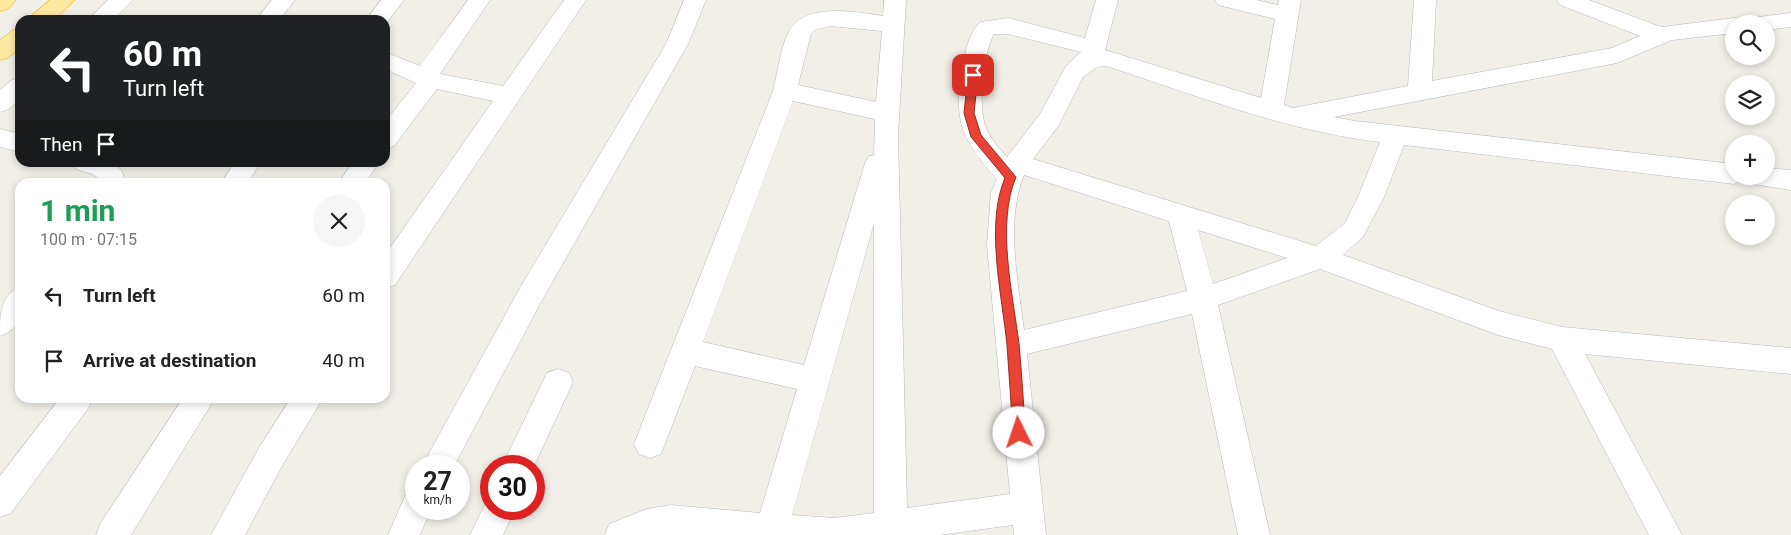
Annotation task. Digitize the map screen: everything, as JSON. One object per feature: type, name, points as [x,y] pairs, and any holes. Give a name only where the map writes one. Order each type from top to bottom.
[{"type":"highway","points":[[0,4],[5,0]]},
{"type":"highway","points":[[46,15],[64,0]]},
{"type":"highway","points":[[0,52],[15,40]]},
{"type":"street","points":[[109,15],[122,0]]},
{"type":"street","points":[[271,15],[284,0]]},
{"type":"street","points":[[381,15],[393,0]]},
{"type":"street","points":[[390,133],[428,79],[479,0]]},
{"type":"street","points":[[390,269],[575,0]]},
{"type":"street","points":[[444,455],[531,294],[677,44],[694,0]]},
{"type":"street","points":[[621,535],[647,526],[671,521],[834,534],[1029,521],[1019,433],[1013,345],[1001,245],[1004,192],[1013,170],[1050,119],[1074,72],[1093,53],[1107,0]]},
{"type":"street","points":[[1226,0],[1289,7],[1280,113]]},
{"type":"street","points":[[1419,92],[1425,0]]},
{"type":"street","points":[[1568,0],[1659,35]]},
{"type":"street","points":[[1783,0],[1791,3]]},
{"type":"street","points":[[650,444],[785,91],[801,31],[814,21],[894,12],[887,124],[892,531]]},
{"type":"street","points":[[1775,22],[1791,20]]},
{"type":"street","points":[[1725,173],[1354,130],[1280,113],[1008,26],[988,28],[983,32],[978,46],[970,90],[969,113],[976,137],[1013,170],[1182,215],[1320,258],[1426,295],[1498,323],[1562,339],[1791,361]]},
{"type":"street","points":[[1280,113],[1419,92],[1617,55],[1646,43],[1659,35],[1725,26]]},
{"type":"street","points":[[390,62],[428,79],[509,96]]},
{"type":"street","points":[[0,103],[15,90]]},
{"type":"street","points":[[785,91],[887,124]]},
{"type":"street","points":[[771,530],[887,124]]},
{"type":"street","points":[[1013,345],[1203,299],[1320,258],[1354,230],[1371,196],[1395,136]]},
{"type":"street","points":[[0,138],[15,142]]},
{"type":"street","points":[[101,167],[110,174],[110,178]]},
{"type":"street","points":[[238,178],[246,167]]},
{"type":"street","points":[[355,178],[363,167]]},
{"type":"street","points":[[1775,178],[1791,180]]},
{"type":"street","points":[[1182,215],[1203,299],[1254,535]]},
{"type":"street","points":[[0,324],[15,305]]},
{"type":"street","points":[[1562,339],[1666,535]]},
{"type":"street","points":[[686,351],[815,380]]},
{"type":"street","points":[[523,455],[558,382]]},
{"type":"street","points":[[0,502],[74,403]]},
{"type":"street","points":[[112,535],[197,403]]},
{"type":"street","points":[[227,535],[271,456],[305,403]]},
{"type":"street","points":[[404,535],[410,520]]},
{"type":"street","points":[[486,535],[493,520]]},
{"type":"route","points":[[973,75],[969,113],[976,137],[1010,177],[1004,192],[1001,245],[1013,345],[1019,433]]}]
